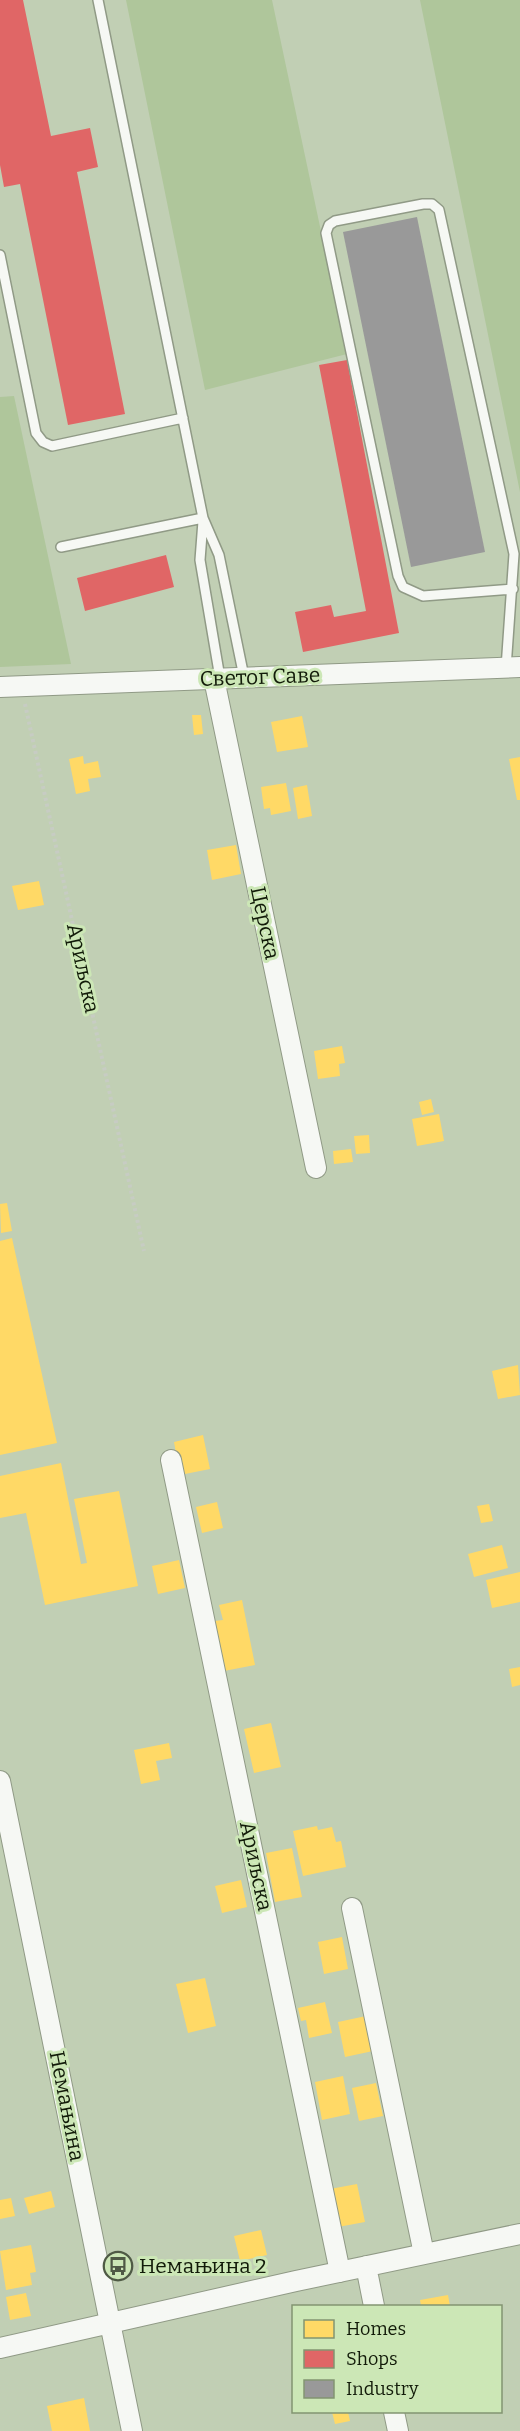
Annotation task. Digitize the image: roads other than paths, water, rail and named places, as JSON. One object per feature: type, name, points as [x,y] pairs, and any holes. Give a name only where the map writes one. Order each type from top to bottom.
[{"type":"street","name":"Светог Саве","points":[[0,687],[513,667]]},
{"type":"street","name":"Церска","points":[[217,678],[316,1168]]},
{"type":"street","name":"Ариљска","points":[[171,1460],[340,2272]]},
{"type":"street","name":"Немањина","points":[[0,1781],[132,2431]]},
{"type":"street","points":[[352,1908],[424,2254]]},
{"type":"street","points":[[0,2348],[520,2234]]},
{"type":"street","points":[[366,2266],[374,2305]]},
{"type":"street","points":[[394,2413],[398,2431]]},
{"type":"lane","points":[[98,0],[203,518],[219,555],[244,677]]},
{"type":"lane","points":[[513,589],[423,596],[410,593],[403,587],[398,576],[326,233],[329,225],[335,221],[423,204],[432,204],[439,210],[511,535],[514,554],[513,667]]},
{"type":"lane","points":[[0,255],[36,434],[43,442],[52,446],[183,418]]},
{"type":"lane","points":[[61,547],[203,518]]},
{"type":"lane","points":[[203,518],[200,560],[217,678]]},
{"type":"place","name":"Немањина 2","points":[[118,2266]]}]
